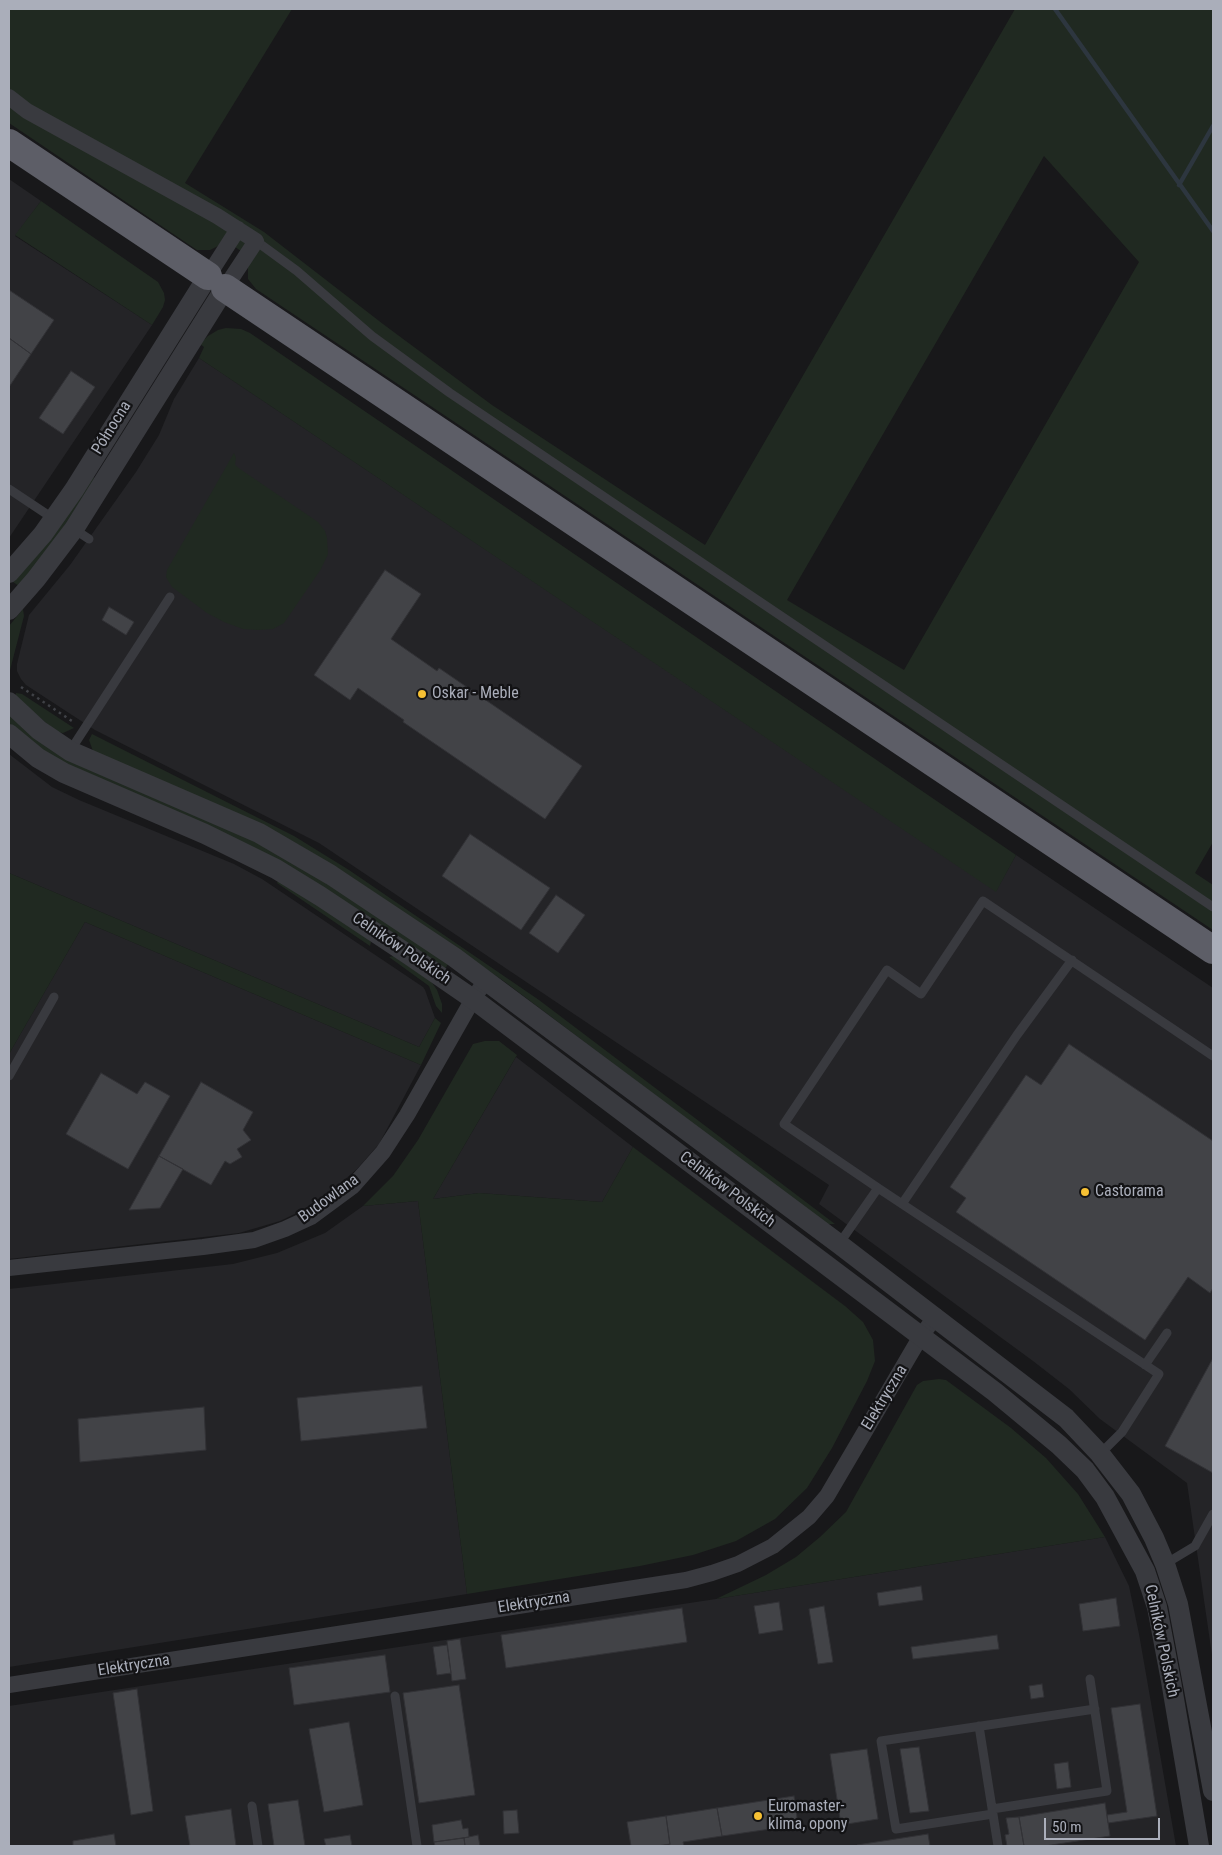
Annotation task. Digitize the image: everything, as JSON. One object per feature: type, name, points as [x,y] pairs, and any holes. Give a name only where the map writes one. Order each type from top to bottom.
[{"type":"highway","points":[[9,143],[1213,950]]},
{"type":"street","points":[[9,96],[48,123],[238,229],[256,241],[216,282]]},
{"type":"street","points":[[216,282],[238,229]]},
{"type":"street","name":"Północna","points":[[9,573],[54,519],[216,282]]},
{"type":"street","name":"Północna","points":[[9,610],[36,579],[81,534],[216,282]]},
{"type":"street","name":"Celników Polskich","points":[[14,694],[39,730],[70,751],[236,822],[288,849],[350,887],[486,980],[936,1316],[1066,1418],[1100,1454],[1131,1494],[1165,1564],[1178,1604],[1213,1791]]},
{"type":"street","name":"Celników Polskich","points":[[9,734],[38,758],[64,773],[205,834],[288,876],[474,999],[995,1392],[1059,1445],[1085,1470],[1106,1497],[1145,1571],[1157,1608],[1199,1846]]},
{"type":"street","name":"Budowlana","points":[[9,1268],[254,1240],[311,1217],[354,1186],[383,1152],[407,1115],[486,980]]},
{"type":"street","name":"Elektryczna","points":[[9,1686],[686,1580],[738,1564],[773,1546],[809,1517],[827,1496],[921,1336],[936,1316]]},
{"type":"street","points":[[1145,1571],[1165,1564]]},
{"type":"lane","points":[[256,241],[297,271],[372,336],[450,393],[1213,907]]},
{"type":"lane","points":[[9,489],[54,519]]},
{"type":"lane","points":[[70,751],[170,597]]},
{"type":"lane","points":[[1100,1454],[1122,1432],[1159,1374],[784,1124],[887,970],[921,994],[983,901],[1213,1056]]},
{"type":"lane","points":[[902,1204],[1017,1035],[1072,960]]},
{"type":"lane","points":[[9,1076],[54,997]]},
{"type":"lane","points":[[839,1244],[878,1188]]},
{"type":"lane","points":[[1145,1365],[1167,1334]]},
{"type":"lane","points":[[1165,1564],[1195,1546],[1213,1514]]},
{"type":"lane","points":[[1090,1679],[1095,1708],[1107,1791],[896,1829],[881,1741],[1095,1708]]},
{"type":"lane","points":[[395,1696],[417,1846]]},
{"type":"lane","points":[[979,1726],[998,1846]]},
{"type":"lane","points":[[252,1806],[258,1846]]},
{"type":"path","points":[[14,694],[84,729]]},
{"type":"shaded area","points":[[9,9],[292,9],[185,183],[264,232],[492,405],[705,545],[1015,9],[1213,9],[1213,842],[1195,873],[1213,885],[1213,930],[256,289],[248,279],[248,267],[252,259],[224,239],[220,245],[210,250],[197,250],[9,123]],"holes":[[[1044,156],[1139,262],[904,670],[787,600]]]},
{"type":"shaded area","points":[[9,179],[41,201],[15,236],[152,325],[9,538]]},
{"type":"shaded area","points":[[41,201],[158,282],[164,293],[165,300],[152,325],[15,235]]},
{"type":"shaded area","points":[[226,328],[241,329],[250,333],[1016,855],[996,892],[199,358],[204,347],[200,344],[208,336]]},
{"type":"shaded area","points":[[199,358],[996,891],[1016,855],[1213,988],[1213,1662],[1187,1483],[1100,1419],[1069,1389],[1033,1361],[819,1204],[829,1185],[319,843],[95,730],[26,685],[21,679],[17,671],[17,664],[29,615],[70,565],[136,472],[159,435],[174,399]]},
{"type":"shaded area","points":[[234,453],[236,458],[235,465],[318,522],[325,531],[327,538],[328,554],[321,569],[284,623],[273,629],[243,629],[224,622],[207,613],[172,587],[166,577],[167,570]]},
{"type":"shaded area","points":[[93,477],[95,478],[52,545],[19,586],[13,582],[48,542]]},
{"type":"shaded area","points":[[23,609],[24,616],[9,674],[9,626]]},
{"type":"shaded area","points":[[16,693],[22,694],[74,728],[63,733],[57,732],[21,702]]},
{"type":"shaded area","points":[[9,713],[294,862],[449,963],[444,970],[46,753],[9,723]]},
{"type":"shaded area","points":[[92,734],[294,836],[349,870],[539,1000],[835,1224],[826,1224],[505,982],[347,874],[292,841],[93,751],[89,740]]},
{"type":"shaded area","points":[[9,754],[52,787],[234,864],[262,879],[423,987],[435,1018],[419,1047],[9,873]]},
{"type":"shaded area","points":[[9,873],[419,1047],[435,1018],[441,1023],[421,1065],[85,922],[9,1054]]},
{"type":"shaded area","points":[[279,880],[366,936],[371,942],[370,946],[277,883]]},
{"type":"shaded area","points":[[85,922],[421,1065],[379,1144],[357,1169],[333,1190],[305,1209],[280,1221],[239,1233],[9,1259],[9,1054]]},
{"type":"shaded area","points":[[394,956],[431,981],[437,990],[442,1004],[442,1013],[436,1006],[429,986],[389,957]]},
{"type":"shaded area","points":[[485,1041],[499,1041],[517,1055],[433,1199],[479,1193],[602,1202],[633,1147],[845,1306],[863,1322],[873,1340],[875,1361],[867,1381],[832,1448],[807,1488],[775,1519],[736,1541],[693,1555],[640,1566],[467,1594],[418,1201],[363,1206],[393,1176],[418,1140],[473,1044]]},
{"type":"shaded area","points":[[516,1057],[633,1147],[602,1202],[479,1193],[433,1199]]},
{"type":"shaded area","points":[[418,1201],[467,1594],[9,1667],[9,1289],[233,1264],[277,1253],[325,1233],[363,1206]]},
{"type":"shaded area","points":[[946,1380],[1011,1428],[1046,1458],[1078,1494],[1105,1537],[716,1599],[766,1575],[796,1557],[846,1512],[917,1385],[923,1381]]},
{"type":"shaded area","points":[[1105,1537],[1129,1586],[1176,1846],[9,1846],[9,1706],[716,1599]]},
{"type":"building","points":[[9,290],[54,320],[31,354],[9,338]]},
{"type":"building","points":[[9,338],[31,354],[9,387]]},
{"type":"building","points":[[71,371],[95,387],[63,434],[39,418]]},
{"type":"building","name":"Oskar - Meble","points":[[385,570],[421,594],[391,639],[437,671],[439,668],[582,766],[545,819],[403,722],[404,720],[358,688],[350,700],[314,675]]},
{"type":"building","points":[[109,607],[134,622],[126,635],[102,620]]},
{"type":"building","points":[[470,834],[550,888],[521,930],[442,876]]},
{"type":"building","points":[[556,895],[585,915],[558,953],[529,933]]},
{"type":"building","name":"Castorama","points":[[1069,1044],[1213,1141],[1213,1288],[1210,1293],[1188,1277],[1145,1340],[956,1212],[966,1198],[950,1187],[1026,1075],[1041,1085]]},
{"type":"building","points":[[101,1073],[137,1094],[145,1082],[170,1096],[128,1169],[66,1134]]},
{"type":"building","points":[[201,1082],[253,1112],[243,1130],[251,1140],[237,1149],[242,1157],[230,1164],[225,1161],[211,1185],[159,1156]]},
{"type":"building","points":[[159,1156],[183,1169],[160,1208],[129,1210]]},
{"type":"building","points":[[1213,1358],[1213,1473],[1165,1446]]},
{"type":"building","points":[[422,1386],[427,1428],[301,1441],[297,1398]]},
{"type":"building","points":[[204,1407],[206,1450],[80,1462],[78,1419]]},
{"type":"building","points":[[921,1586],[923,1600],[879,1606],[877,1593]]},
{"type":"building","points":[[1116,1598],[1120,1626],[1083,1631],[1079,1604]]},
{"type":"building","points":[[779,1602],[783,1630],[759,1634],[754,1606]]},
{"type":"building","points":[[824,1606],[833,1662],[818,1664],[809,1609]]},
{"type":"building","points":[[682,1608],[687,1642],[506,1668],[501,1635]]},
{"type":"building","points":[[997,1635],[999,1649],[913,1659],[911,1647]]},
{"type":"building","points":[[460,1639],[466,1679],[452,1681],[447,1641]]},
{"type":"building","points":[[447,1645],[451,1673],[437,1675],[433,1647]]},
{"type":"building","points":[[385,1655],[390,1692],[294,1705],[289,1668]]},
{"type":"building","points":[[1042,1684],[1044,1697],[1031,1699],[1029,1686]]},
{"type":"building","points":[[459,1685],[475,1795],[419,1803],[403,1693]]},
{"type":"building","points":[[137,1689],[153,1811],[131,1815],[113,1693]]},
{"type":"building","points":[[1140,1704],[1157,1816],[1108,1823],[1107,1815],[1127,1812],[1111,1708]]},
{"type":"building","points":[[349,1722],[363,1805],[324,1812],[309,1729]]},
{"type":"building","points":[[919,1747],[929,1811],[910,1813],[900,1749]]},
{"type":"building","points":[[867,1749],[878,1819],[841,1825],[830,1754]]},
{"type":"building","points":[[1068,1762],[1071,1787],[1057,1789],[1054,1764]]},
{"type":"building","name":"Euromaster- klima, opony","points":[[794,1796],[798,1825],[722,1836],[717,1808]]},
{"type":"building","points":[[298,1800],[305,1846],[274,1846],[268,1804]]},
{"type":"building","points":[[1105,1803],[1110,1836],[1045,1846],[1024,1846],[1019,1817]]},
{"type":"building","points":[[717,1808],[722,1836],[683,1842],[684,1846],[670,1846],[666,1816]]},
{"type":"building","points":[[231,1809],[236,1846],[190,1846],[185,1816]]},
{"type":"building","points":[[517,1810],[519,1833],[504,1834],[503,1811]]},
{"type":"building","points":[[666,1816],[670,1844],[631,1846],[627,1822]]},
{"type":"building","points":[[1019,1817],[1024,1846],[1007,1846],[1005,1835],[1009,1834],[1006,1818]]},
{"type":"building","points":[[461,1820],[463,1829],[468,1828],[469,1837],[434,1842],[432,1825]]},
{"type":"building","points":[[114,1834],[116,1846],[73,1846],[73,1841]]},
{"type":"building","points":[[928,1834],[930,1846],[857,1846],[857,1845]]},
{"type":"building","points":[[350,1835],[352,1846],[326,1846],[324,1839]]},
{"type":"building","points":[[478,1835],[480,1846],[465,1846],[464,1838]]},
{"type":"building","points":[[464,1838],[465,1846],[435,1846],[434,1842]]},
{"type":"waterway","points":[[1055,9],[1213,231]]},
{"type":"waterway","points":[[1179,185],[1213,126]]},
{"type":"place","name":"Oskar - Meble","points":[[422,694]]},
{"type":"place","name":"Castorama","points":[[1085,1192]]},
{"type":"place","name":"Euromaster- klima, opony","points":[[758,1816]]}]
